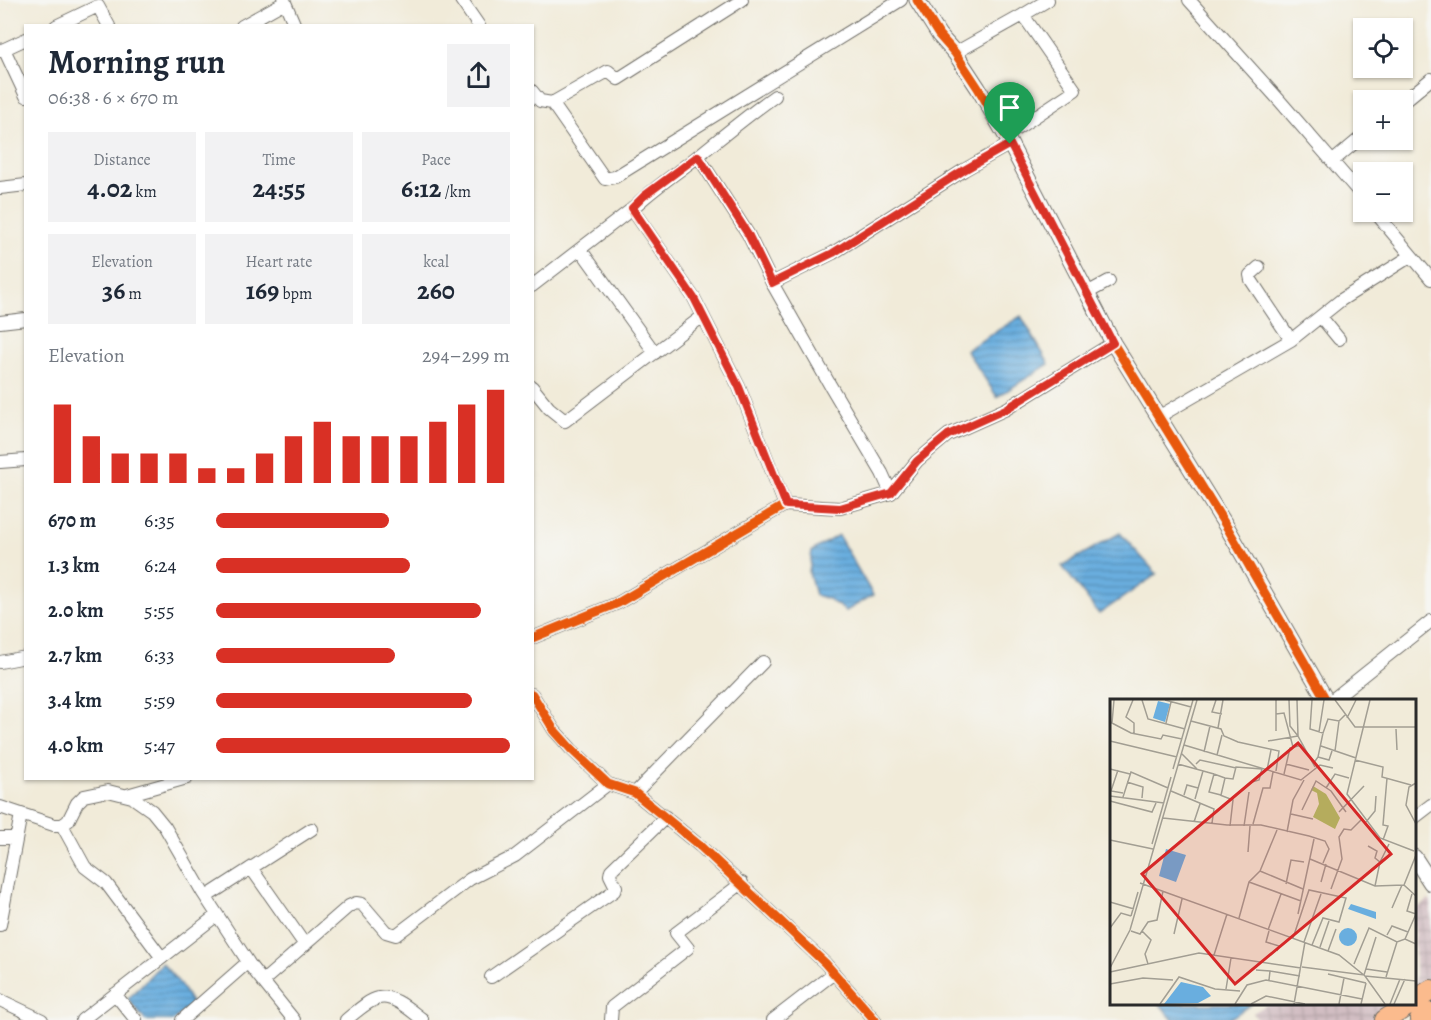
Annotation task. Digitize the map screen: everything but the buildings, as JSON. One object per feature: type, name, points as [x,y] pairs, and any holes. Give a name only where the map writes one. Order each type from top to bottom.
[{"type":"main road","points":[[1416,999],[1431,990]]},
{"type":"main road","points":[[1385,1020],[1408,1005]]},
{"type":"main road","points":[[1420,1020],[1431,1013]]},
{"type":"street","points":[[461,0],[477,24]]},
{"type":"street","points":[[534,94],[540,101],[552,103],[608,71],[618,79],[742,0]]},
{"type":"street","points":[[552,103],[605,179],[615,177],[901,0]]},
{"type":"street","points":[[917,0],[939,35],[955,53],[1008,140],[1113,343],[1228,530],[1325,699]]},
{"type":"street","points":[[955,53],[1048,0]]},
{"type":"street","points":[[1189,0],[1353,185]]},
{"type":"street","points":[[245,24],[285,1],[294,24]]},
{"type":"street","points":[[60,24],[98,3],[108,24]]},
{"type":"street","points":[[772,283],[833,253],[964,170],[1075,90],[1023,15]]},
{"type":"street","points":[[24,40],[2,50],[24,92]]},
{"type":"street","points":[[1413,94],[1431,79]]},
{"type":"street","points":[[534,285],[581,250],[644,196],[698,156],[734,125],[775,96]]},
{"type":"street","points":[[1333,161],[1353,144]]},
{"type":"street","points":[[698,156],[748,234],[772,283],[882,473],[891,493]]},
{"type":"street","points":[[0,188],[24,185]]},
{"type":"street","points":[[632,208],[694,298],[739,387],[786,505]]},
{"type":"street","points":[[1383,222],[1431,279]]},
{"type":"street","points":[[581,250],[655,352]]},
{"type":"street","points":[[1158,417],[1291,340],[1341,300],[1411,256]]},
{"type":"street","points":[[1259,267],[1250,275],[1251,280],[1291,340]]},
{"type":"street","points":[[1087,293],[1109,281]]},
{"type":"street","points":[[534,389],[549,408],[565,421],[703,316]]},
{"type":"street","points":[[1321,317],[1339,339]]},
{"type":"street","points":[[0,322],[24,319]]},
{"type":"street","points":[[534,637],[618,603],[786,505],[840,508],[891,493],[917,461],[948,435],[1006,409],[1113,343]]},
{"type":"street","points":[[0,462],[24,460]]},
{"type":"street","points":[[1333,699],[1431,621]]},
{"type":"street","points":[[0,662],[24,657]]},
{"type":"street","points":[[635,793],[763,662]]},
{"type":"street","points":[[534,697],[554,730],[571,749],[608,784],[635,793],[666,817],[742,883],[834,973],[875,1020]]},
{"type":"street","points":[[127,795],[179,780]]},
{"type":"street","points":[[263,981],[349,906],[356,903],[362,904],[386,932],[396,935],[470,879],[515,856],[608,784]]},
{"type":"street","points":[[0,807],[54,825],[62,825],[68,821],[77,803],[84,796],[108,791],[127,795],[152,811],[165,827],[248,962],[291,1016],[278,1020]]},
{"type":"street","points":[[1416,816],[1431,805]]},
{"type":"street","points":[[0,925],[21,814]]},
{"type":"street","points":[[491,977],[614,891],[616,888],[610,875],[611,870],[666,817]]},
{"type":"street","points":[[62,825],[85,867],[106,884],[162,958]]},
{"type":"street","points":[[206,897],[312,829]]},
{"type":"street","points":[[0,838],[15,838]]},
{"type":"street","points":[[1416,860],[1431,884]]},
{"type":"street","points":[[251,868],[305,945]]},
{"type":"street","points":[[611,1020],[612,1007],[688,948],[676,933],[742,883]]},
{"type":"street","points":[[82,1020],[217,915]]},
{"type":"street","points":[[182,1020],[248,962]]},
{"type":"street","points":[[773,1020],[834,973]]},
{"type":"street","points":[[115,994],[136,1020]]},
{"type":"street","points":[[346,1020],[377,998],[386,998],[398,1003],[422,1019]]},
{"type":"street","points":[[0,1000],[42,1020]]},
{"type":"shaded area","points":[[1429,900],[1431,903],[1431,982],[1416,991],[1416,909]]},
{"type":"shaded area","points":[[1266,1005],[1395,1005],[1372,1020],[1258,1020],[1253,1013]]},
{"type":"water","points":[[1021,316],[1049,364],[997,397],[966,350]]},
{"type":"water","points":[[1120,533],[1157,574],[1099,614],[1062,566]]},
{"type":"water","points":[[838,535],[873,595],[846,611],[828,599],[815,595],[809,573],[812,551]]},
{"type":"water","points":[[162,963],[180,984],[192,1004],[174,1020],[145,1020],[128,999]]},
{"type":"water","points":[[1161,1005],[1250,1005],[1228,1020],[1173,1020]]},
{"type":"cycle path","points":[[917,0],[939,35],[955,53],[978,88],[1006,136],[1113,343],[1228,529],[1325,699]]},
{"type":"cycle path","points":[[534,637],[618,603],[785,505],[739,387],[694,298],[632,209]]},
{"type":"cycle path","points":[[534,697],[554,730],[571,749],[608,784],[635,793],[700,846],[825,963],[875,1020]]},
{"type":"route","points":[[1010,144],[1113,343],[1006,409],[948,435],[917,461],[891,493],[840,508],[786,505],[739,387],[694,298],[632,208],[644,196],[698,156],[748,234],[772,283],[864,235],[964,170],[1010,144]]}]
